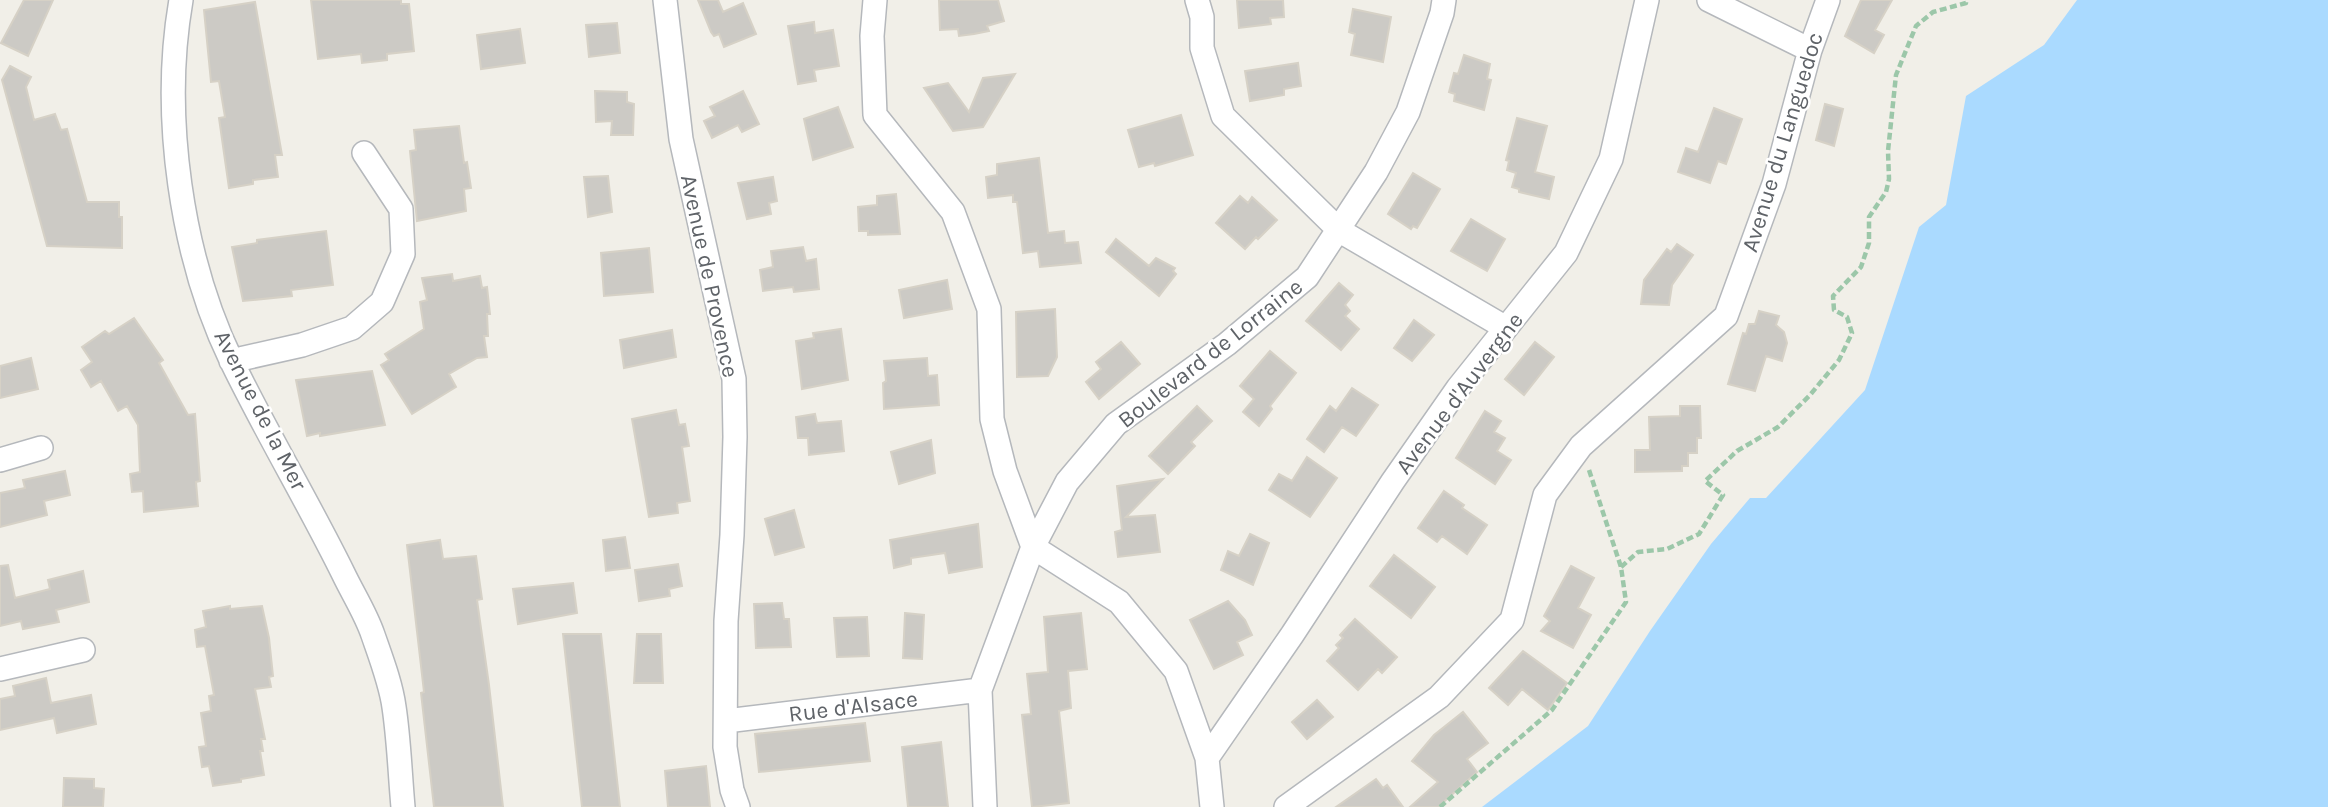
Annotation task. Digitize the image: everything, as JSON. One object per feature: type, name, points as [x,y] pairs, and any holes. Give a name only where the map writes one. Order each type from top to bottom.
[{"type":"street","name":"Avenue de la Mer","points":[[181,0],[176,29],[173,97],[179,174],[192,246],[207,297],[231,361],[328,542],[373,634],[394,705],[404,807]]},
{"type":"street","name":"Avenue de Provence","points":[[666,0],[681,139],[734,379],[735,437],[726,621],[725,747],[732,790],[738,807]]},
{"type":"street","points":[[875,0],[872,36],[875,115],[953,212],[967,248],[989,309],[992,419],[1006,471],[1032,547],[1119,603],[1176,671],[1207,758],[1212,807]]},
{"type":"street","points":[[1197,0],[1202,17],[1202,48],[1223,116],[1340,231],[1506,328]]},
{"type":"street","name":"Boulevard de Lorraine","points":[[980,690],[1032,547],[1067,482],[1116,424],[1227,344],[1307,277],[1340,231],[1408,112],[1443,13],[1444,0]]},
{"type":"street","name":"Avenue d'Auvergne","points":[[1207,758],[1458,388],[1566,253],[1611,159],[1647,0]]},
{"type":"street","points":[[1709,0],[1810,50]]},
{"type":"street","name":"Avenue du Languedoc","points":[[1286,807],[1439,697],[1512,620],[1545,495],[1581,446],[1726,316],[1774,184],[1810,50],[1828,0]]},
{"type":"street","points":[[231,361],[302,345],[352,328],[383,302],[403,254],[401,209],[364,153]]},
{"type":"street","points":[[0,460],[41,449]]},
{"type":"street","points":[[0,669],[83,650]]},
{"type":"street","points":[[980,690],[985,807]]},
{"type":"street","name":"Rue d'Alsace","points":[[726,721],[980,690]]},
{"type":"path","points":[[1621,567],[1638,552],[1667,549],[1699,534],[1723,495],[1705,481],[1737,451],[1778,428],[1839,360],[1852,333],[1847,317],[1834,310],[1833,296],[1861,267],[1869,243],[1869,218],[1886,192],[1896,75],[1916,26],[1933,12],[1966,3],[1966,0]]},
{"type":"path","points":[[1440,807],[1552,709],[1626,602],[1621,567],[1581,446]]},
{"type":"water","points":[[2077,0],[2328,0],[2328,807],[1482,807],[1588,726],[1711,544],[1750,498],[1766,498],[1865,390],[1919,227],[1946,205],[1966,96],[2044,45]]},
{"type":"building","points":[[24,0],[53,0],[28,56],[1,43]]},
{"type":"building","points":[[311,0],[401,0],[401,4],[409,4],[414,51],[387,54],[387,60],[362,63],[361,54],[318,59]]},
{"type":"building","points":[[698,0],[718,0],[723,12],[743,3],[756,34],[724,47],[719,34],[714,36],[711,32]]},
{"type":"building","points":[[939,0],[998,0],[1004,21],[987,26],[989,31],[974,34],[959,36],[958,29],[940,30]]},
{"type":"building","points":[[1237,0],[1283,0],[1284,17],[1270,18],[1271,24],[1239,28]]},
{"type":"building","points":[[1861,0],[1892,0],[1875,30],[1884,35],[1874,53],[1845,36]]},
{"type":"building","points":[[255,2],[282,155],[275,155],[278,177],[253,180],[253,184],[229,188],[219,118],[225,117],[219,81],[211,82],[204,10]]},
{"type":"building","points":[[1353,9],[1391,17],[1383,62],[1351,55],[1355,34],[1349,32]]},
{"type":"building","points":[[814,22],[815,33],[833,30],[839,66],[814,70],[816,81],[798,84],[788,26]]},
{"type":"building","points":[[617,23],[620,53],[589,57],[586,25]]},
{"type":"building","points":[[520,29],[525,63],[481,69],[477,35]]},
{"type":"building","points":[[1464,55],[1490,64],[1487,79],[1491,80],[1484,110],[1454,101],[1455,94],[1449,92],[1454,73],[1458,74]]},
{"type":"building","points":[[1298,63],[1301,86],[1284,89],[1284,95],[1250,101],[1245,71]]},
{"type":"building","points":[[10,66],[31,77],[26,87],[34,120],[55,114],[61,130],[67,129],[87,202],[119,202],[122,248],[47,246],[2,80]]},
{"type":"building","points":[[1015,74],[983,127],[953,131],[924,88],[948,83],[969,112],[983,78]]},
{"type":"building","points":[[595,91],[627,92],[627,102],[634,104],[633,135],[611,135],[612,121],[596,122]]},
{"type":"building","points":[[743,91],[759,124],[742,132],[738,125],[712,138],[704,121],[715,116],[710,107]]},
{"type":"building","points":[[1825,104],[1843,109],[1834,146],[1816,140]]},
{"type":"building","points":[[838,107],[853,147],[813,160],[804,119]]},
{"type":"building","points":[[1714,108],[1742,119],[1726,164],[1718,161],[1710,183],[1678,172],[1686,148],[1698,152]]},
{"type":"building","points":[[1181,115],[1193,155],[1155,166],[1154,163],[1139,167],[1128,130]]},
{"type":"building","points":[[1517,118],[1547,126],[1535,172],[1554,177],[1549,199],[1519,192],[1519,189],[1512,187],[1516,173],[1507,170],[1509,161],[1506,160]]},
{"type":"building","points":[[459,126],[464,163],[467,162],[471,188],[464,189],[466,211],[417,221],[410,151],[416,150],[414,130]]},
{"type":"building","points":[[1039,158],[1048,233],[1064,231],[1065,243],[1078,242],[1081,263],[1040,267],[1038,251],[1023,253],[1017,202],[1013,202],[1013,195],[988,198],[986,177],[997,175],[997,164]]},
{"type":"building","points":[[1413,173],[1440,189],[1417,228],[1413,226],[1411,229],[1388,214]]},
{"type":"building","points":[[608,176],[612,212],[588,217],[584,177]]},
{"type":"building","points":[[773,177],[777,201],[769,203],[771,214],[747,219],[738,183]]},
{"type":"building","points":[[896,194],[900,234],[868,235],[868,231],[859,231],[858,207],[877,205],[877,196]]},
{"type":"building","points":[[1240,196],[1248,203],[1252,197],[1277,220],[1245,249],[1216,223]]},
{"type":"building","points":[[1471,219],[1505,239],[1487,271],[1451,251]]},
{"type":"building","points":[[326,231],[333,285],[291,290],[292,296],[243,301],[232,247],[257,243],[257,240]]},
{"type":"building","points":[[1116,239],[1149,266],[1156,258],[1175,268],[1173,271],[1176,274],[1159,296],[1106,252]]},
{"type":"building","points":[[1677,244],[1693,255],[1672,285],[1669,305],[1641,304],[1644,280],[1667,249],[1671,252]]},
{"type":"building","points":[[803,247],[806,261],[816,259],[819,289],[794,292],[793,287],[763,291],[760,270],[773,267],[771,251]]},
{"type":"building","points":[[649,248],[653,292],[604,296],[601,253]]},
{"type":"building","points":[[452,274],[453,281],[480,276],[482,288],[487,287],[490,314],[487,314],[488,336],[484,336],[487,357],[477,358],[449,374],[456,387],[412,414],[381,365],[389,360],[385,354],[424,329],[420,302],[427,300],[422,278]]},
{"type":"building","points":[[947,280],[952,309],[904,318],[899,290]]},
{"type":"building","points":[[1339,283],[1353,295],[1345,305],[1350,311],[1345,316],[1359,329],[1341,350],[1306,321]]},
{"type":"building","points":[[1055,309],[1057,357],[1048,376],[1017,377],[1016,312]]},
{"type":"building","points":[[1759,311],[1779,316],[1776,325],[1784,332],[1787,343],[1782,361],[1766,356],[1755,391],[1728,384],[1743,333],[1746,334],[1749,324],[1755,324]]},
{"type":"building","points":[[134,318],[163,360],[159,363],[188,415],[195,414],[200,481],[196,482],[198,506],[144,512],[143,491],[132,492],[130,474],[140,472],[138,425],[127,406],[118,411],[101,381],[91,387],[81,370],[92,362],[82,347],[105,331],[109,334]]},
{"type":"building","points":[[1414,320],[1434,335],[1412,361],[1394,348]]},
{"type":"building","points":[[841,329],[848,380],[802,389],[796,341],[814,338],[813,333]]},
{"type":"building","points":[[672,330],[676,357],[624,368],[620,340]]},
{"type":"building","points":[[1121,342],[1140,364],[1099,399],[1086,382],[1101,369],[1096,362]]},
{"type":"building","points":[[1535,342],[1554,357],[1524,395],[1505,379]]},
{"type":"building","points":[[1270,351],[1296,373],[1270,406],[1272,409],[1259,426],[1243,412],[1254,399],[1240,386]]},
{"type":"building","points":[[31,358],[38,389],[0,398],[0,366]]},
{"type":"building","points":[[927,358],[928,376],[937,375],[939,405],[884,409],[884,361]]},
{"type":"building","points":[[372,371],[385,425],[307,436],[296,380]]},
{"type":"building","points":[[1352,388],[1378,405],[1356,436],[1342,427],[1324,452],[1307,439],[1330,406],[1336,411]]},
{"type":"building","points":[[1197,406],[1212,421],[1191,442],[1195,446],[1168,474],[1149,456]]},
{"type":"building","points":[[1680,406],[1700,406],[1701,438],[1697,438],[1697,453],[1688,453],[1688,466],[1682,466],[1682,471],[1635,472],[1635,450],[1650,450],[1649,417],[1680,416]]},
{"type":"building","points":[[676,410],[679,425],[685,424],[689,446],[682,447],[690,501],[677,503],[678,513],[649,517],[632,419]]},
{"type":"building","points":[[1485,411],[1501,421],[1494,432],[1505,438],[1497,451],[1511,460],[1495,484],[1456,458]]},
{"type":"building","points":[[815,414],[817,423],[841,421],[844,451],[809,455],[808,438],[798,438],[796,417]]},
{"type":"building","points":[[931,440],[935,473],[899,484],[891,452]]},
{"type":"building","points":[[1307,457],[1337,478],[1310,517],[1269,490],[1279,474],[1292,481]]},
{"type":"building","points":[[65,471],[70,495],[44,501],[47,515],[0,527],[0,493],[25,488],[23,480]]},
{"type":"building","points":[[1163,479],[1126,517],[1155,515],[1160,552],[1118,557],[1115,532],[1122,530],[1117,486]]},
{"type":"building","points":[[1444,491],[1464,505],[1462,508],[1487,525],[1467,554],[1442,536],[1437,542],[1418,528]]},
{"type":"building","points":[[794,510],[804,547],[775,555],[765,519]]},
{"type":"building","points":[[978,524],[982,567],[949,573],[945,553],[911,558],[911,564],[894,568],[890,540]]},
{"type":"building","points":[[1250,534],[1269,543],[1253,585],[1221,570],[1228,551],[1239,556]]},
{"type":"building","points":[[625,537],[630,568],[606,571],[603,540]]},
{"type":"building","points":[[440,540],[443,559],[476,556],[482,599],[477,600],[503,807],[434,807],[407,545]]},
{"type":"building","points":[[1394,555],[1435,587],[1411,618],[1370,586]]},
{"type":"building","points":[[678,564],[682,586],[669,589],[670,596],[639,601],[635,570]]},
{"type":"building","points":[[8,565],[15,598],[50,589],[48,580],[83,571],[89,602],[56,610],[59,622],[23,629],[21,621],[0,626],[0,566]]},
{"type":"building","points":[[1571,566],[1594,578],[1578,608],[1591,615],[1573,648],[1541,631],[1550,621],[1544,616]]},
{"type":"building","points":[[573,583],[577,613],[518,624],[513,589]]},
{"type":"building","points":[[1228,601],[1245,620],[1252,635],[1237,642],[1243,655],[1214,669],[1190,620]]},
{"type":"building","points":[[782,603],[784,619],[789,619],[791,647],[756,648],[754,604]]},
{"type":"building","points":[[230,606],[230,609],[262,606],[269,638],[273,676],[269,677],[271,687],[255,689],[265,739],[261,739],[263,751],[260,751],[264,775],[213,786],[209,766],[202,767],[199,747],[206,746],[201,713],[211,711],[209,696],[214,695],[205,646],[197,647],[195,630],[206,627],[203,611]]},
{"type":"building","points":[[905,613],[924,615],[922,659],[903,658]]},
{"type":"building","points":[[1081,613],[1087,669],[1068,671],[1071,708],[1059,711],[1069,803],[1032,807],[1022,715],[1031,714],[1027,674],[1048,672],[1044,617]]},
{"type":"building","points":[[867,617],[869,656],[837,657],[834,618]]},
{"type":"building","points":[[1355,619],[1397,657],[1382,673],[1378,669],[1358,690],[1327,661],[1339,648],[1336,645],[1343,638],[1340,635]]},
{"type":"building","points":[[563,634],[601,634],[620,807],[582,807]]},
{"type":"building","points":[[637,634],[661,634],[663,683],[634,683]]},
{"type":"building","points":[[1523,651],[1567,683],[1548,710],[1522,689],[1508,705],[1489,688]]},
{"type":"building","points":[[46,678],[51,703],[91,695],[96,724],[57,733],[54,718],[0,730],[0,699],[15,696],[13,686]]},
{"type":"building","points":[[1317,700],[1333,717],[1307,739],[1292,722]]},
{"type":"building","points":[[1463,712],[1488,743],[1467,759],[1477,772],[1438,807],[1410,807],[1438,782],[1412,761],[1434,735]]},
{"type":"building","points":[[865,723],[870,761],[759,772],[755,734]]},
{"type":"building","points":[[941,742],[948,807],[908,807],[902,747]]},
{"type":"building","points":[[706,766],[710,807],[668,807],[665,771]]},
{"type":"building","points":[[64,778],[94,779],[94,788],[104,789],[103,807],[63,807]]},
{"type":"building","points":[[1376,779],[1383,788],[1387,785],[1403,807],[1336,807]]}]
